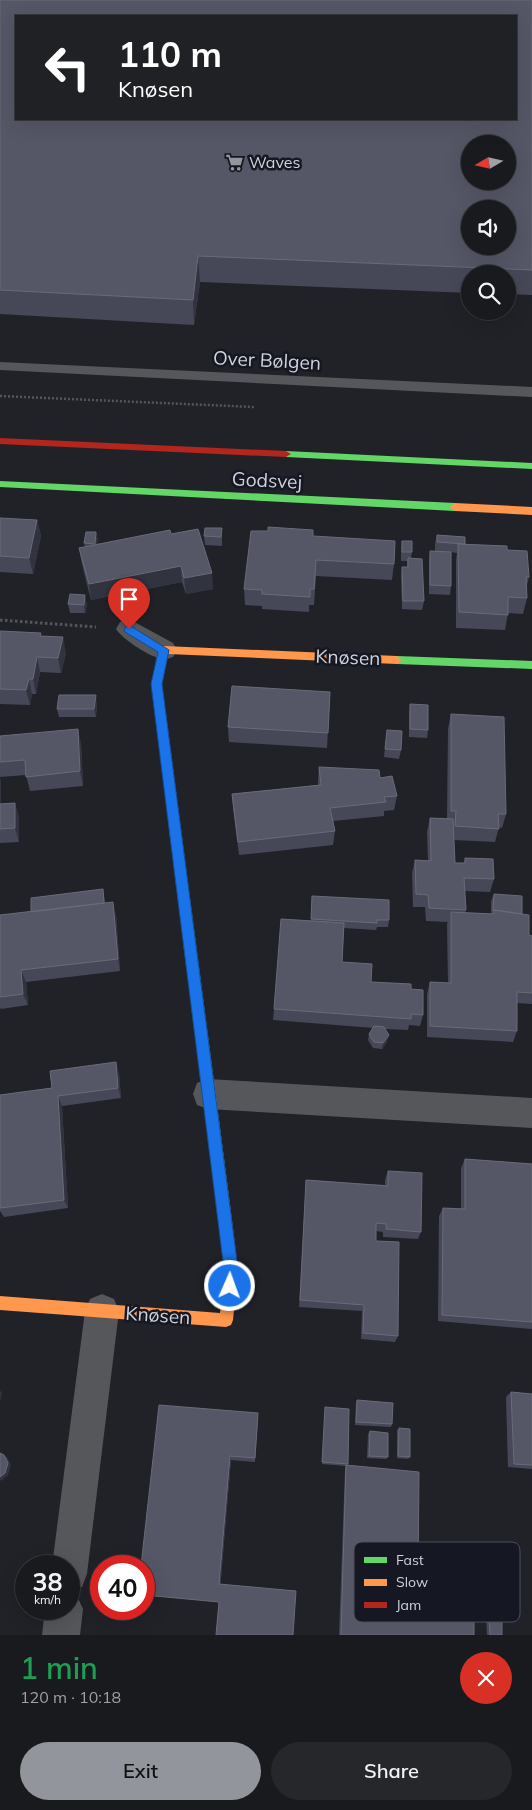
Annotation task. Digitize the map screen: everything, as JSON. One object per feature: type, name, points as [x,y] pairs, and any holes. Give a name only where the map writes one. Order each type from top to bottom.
[{"type":"street","name":"Godsvej","points":[[0,441],[532,466]]},
{"type":"street","name":"Godsvej","points":[[0,484],[532,511]]},
{"type":"street","name":"Knøsen","points":[[129,629],[164,650],[532,665]]},
{"type":"street","name":"Knøsen","points":[[0,1303],[226,1320],[231,1269],[157,684],[164,650]]},
{"type":"street","points":[[208,1094],[532,1113]]},
{"type":"street","name":"Knøsen","points":[[71,1555],[102,1311]]},
{"type":"street","points":[[61,1635],[63,1620]]},
{"type":"lane","name":"Over Bølgen","points":[[0,366],[532,392]]},
{"type":"path","points":[[0,620],[129,629]]},
{"type":"building","name":"Waves","points":[[0,0],[532,0],[532,270],[516,269],[516,265],[461,265],[461,267],[198,256],[193,300],[0,290]]},
{"type":"building","points":[[0,518],[37,520],[29,558],[0,556]]},
{"type":"building","points":[[268,527],[313,530],[313,536],[395,541],[394,564],[316,560],[314,589],[310,589],[310,597],[262,594],[262,590],[244,589],[251,531],[268,531]]},
{"type":"building","points":[[205,528],[222,528],[221,537],[204,536]]},
{"type":"building","points":[[198,529],[212,573],[184,578],[181,566],[89,584],[79,548],[170,530],[171,534]]},
{"type":"building","points":[[86,532],[96,532],[95,544],[84,543]]},
{"type":"building","points":[[437,535],[465,537],[465,544],[437,542]]},
{"type":"building","points":[[402,541],[412,541],[412,552],[402,552]]},
{"type":"building","points":[[458,544],[507,546],[507,550],[527,551],[529,577],[526,577],[527,598],[508,597],[508,615],[459,612]]},
{"type":"building","points":[[430,551],[451,552],[451,586],[430,585]]},
{"type":"building","points":[[408,558],[422,559],[424,601],[403,601],[402,567],[408,567]]},
{"type":"building","points":[[70,594],[85,595],[84,605],[68,604]]},
{"type":"building","points":[[0,631],[41,633],[40,636],[63,637],[58,658],[37,657],[33,679],[29,679],[26,690],[0,689]]},
{"type":"building","points":[[232,686],[330,692],[328,733],[228,727]]},
{"type":"building","points":[[59,695],[96,695],[94,709],[57,709]]},
{"type":"building","points":[[410,704],[428,705],[428,730],[410,729]]},
{"type":"building","points":[[451,714],[504,717],[506,814],[498,814],[499,829],[455,826],[456,811],[451,811]]},
{"type":"building","points":[[78,729],[80,771],[26,777],[25,760],[0,762],[0,736]]},
{"type":"building","points":[[387,730],[402,731],[401,750],[385,749]]},
{"type":"building","points":[[319,767],[379,770],[380,778],[392,776],[397,796],[384,797],[386,802],[330,808],[335,831],[238,842],[232,794],[321,785]]},
{"type":"building","points":[[15,803],[15,828],[0,829],[0,804]]},
{"type":"building","points":[[430,818],[453,819],[455,863],[465,863],[465,858],[493,859],[494,879],[464,878],[466,910],[429,908],[428,895],[416,894],[415,860],[431,861]]},
{"type":"building","points":[[103,889],[104,903],[31,912],[31,898]]},
{"type":"building","points":[[494,894],[522,896],[522,914],[493,911]]},
{"type":"building","points":[[312,896],[389,900],[389,920],[377,920],[377,923],[311,919]]},
{"type":"building","points":[[113,902],[118,959],[21,970],[23,994],[0,997],[0,915]]},
{"type":"building","points":[[494,910],[529,915],[529,935],[532,936],[532,993],[517,992],[517,1031],[430,1026],[430,982],[451,983],[451,912],[494,914]]},
{"type":"building","points":[[281,919],[344,923],[342,962],[372,964],[371,982],[411,984],[411,989],[423,990],[423,1015],[411,1014],[411,1019],[274,1009]]},
{"type":"building","points":[[374,1026],[384,1027],[389,1035],[383,1043],[374,1042],[369,1034]]},
{"type":"building","points":[[116,1062],[118,1088],[58,1096],[64,1200],[0,1208],[0,1095],[52,1088],[50,1071]]},
{"type":"building","points":[[465,1159],[532,1164],[532,1322],[442,1315],[443,1208],[465,1209]]},
{"type":"building","points":[[388,1171],[422,1173],[421,1232],[386,1229],[386,1224],[376,1223],[376,1241],[399,1242],[398,1336],[363,1333],[364,1305],[300,1300],[306,1180],[388,1186]]},
{"type":"building","points":[[511,1392],[532,1394],[532,1465],[514,1464]]},
{"type":"building","points":[[357,1400],[393,1403],[392,1424],[356,1422]]},
{"type":"building","points":[[159,1405],[258,1413],[255,1458],[230,1456],[219,1584],[296,1591],[293,1635],[216,1635],[219,1602],[155,1596],[155,1555],[142,1555]]},
{"type":"building","points":[[325,1407],[349,1409],[348,1464],[322,1462]]},
{"type":"building","points":[[399,1428],[410,1429],[410,1457],[398,1456]]},
{"type":"building","points":[[370,1431],[388,1433],[388,1457],[369,1456]]},
{"type":"building","points":[[0,1453],[4,1455],[8,1463],[5,1473],[0,1477]]},
{"type":"building","points":[[346,1465],[419,1472],[418,1542],[354,1542],[354,1622],[474,1622],[474,1635],[341,1635]]},
{"type":"building","points":[[489,1622],[502,1622],[502,1635],[490,1635]]},
{"type":"traffic: fast","points":[[286,454],[532,466]]},
{"type":"traffic: fast","points":[[0,484],[455,507]]},
{"type":"traffic: fast","points":[[397,660],[532,665]]},
{"type":"traffic: fast","points":[[176,837],[221,1189]]},
{"type":"traffic: slow","points":[[455,507],[532,511]]},
{"type":"traffic: slow","points":[[176,837],[157,684],[164,650],[397,660]]},
{"type":"traffic: slow","points":[[0,1303],[226,1320],[231,1269],[221,1189]]},
{"type":"traffic: jam","points":[[0,441],[286,454]]},
{"type":"place","name":"Waves","points":[[235,162]]},
{"type":"route","points":[[129,629],[164,650],[157,684],[231,1269],[230,1286]]}]
